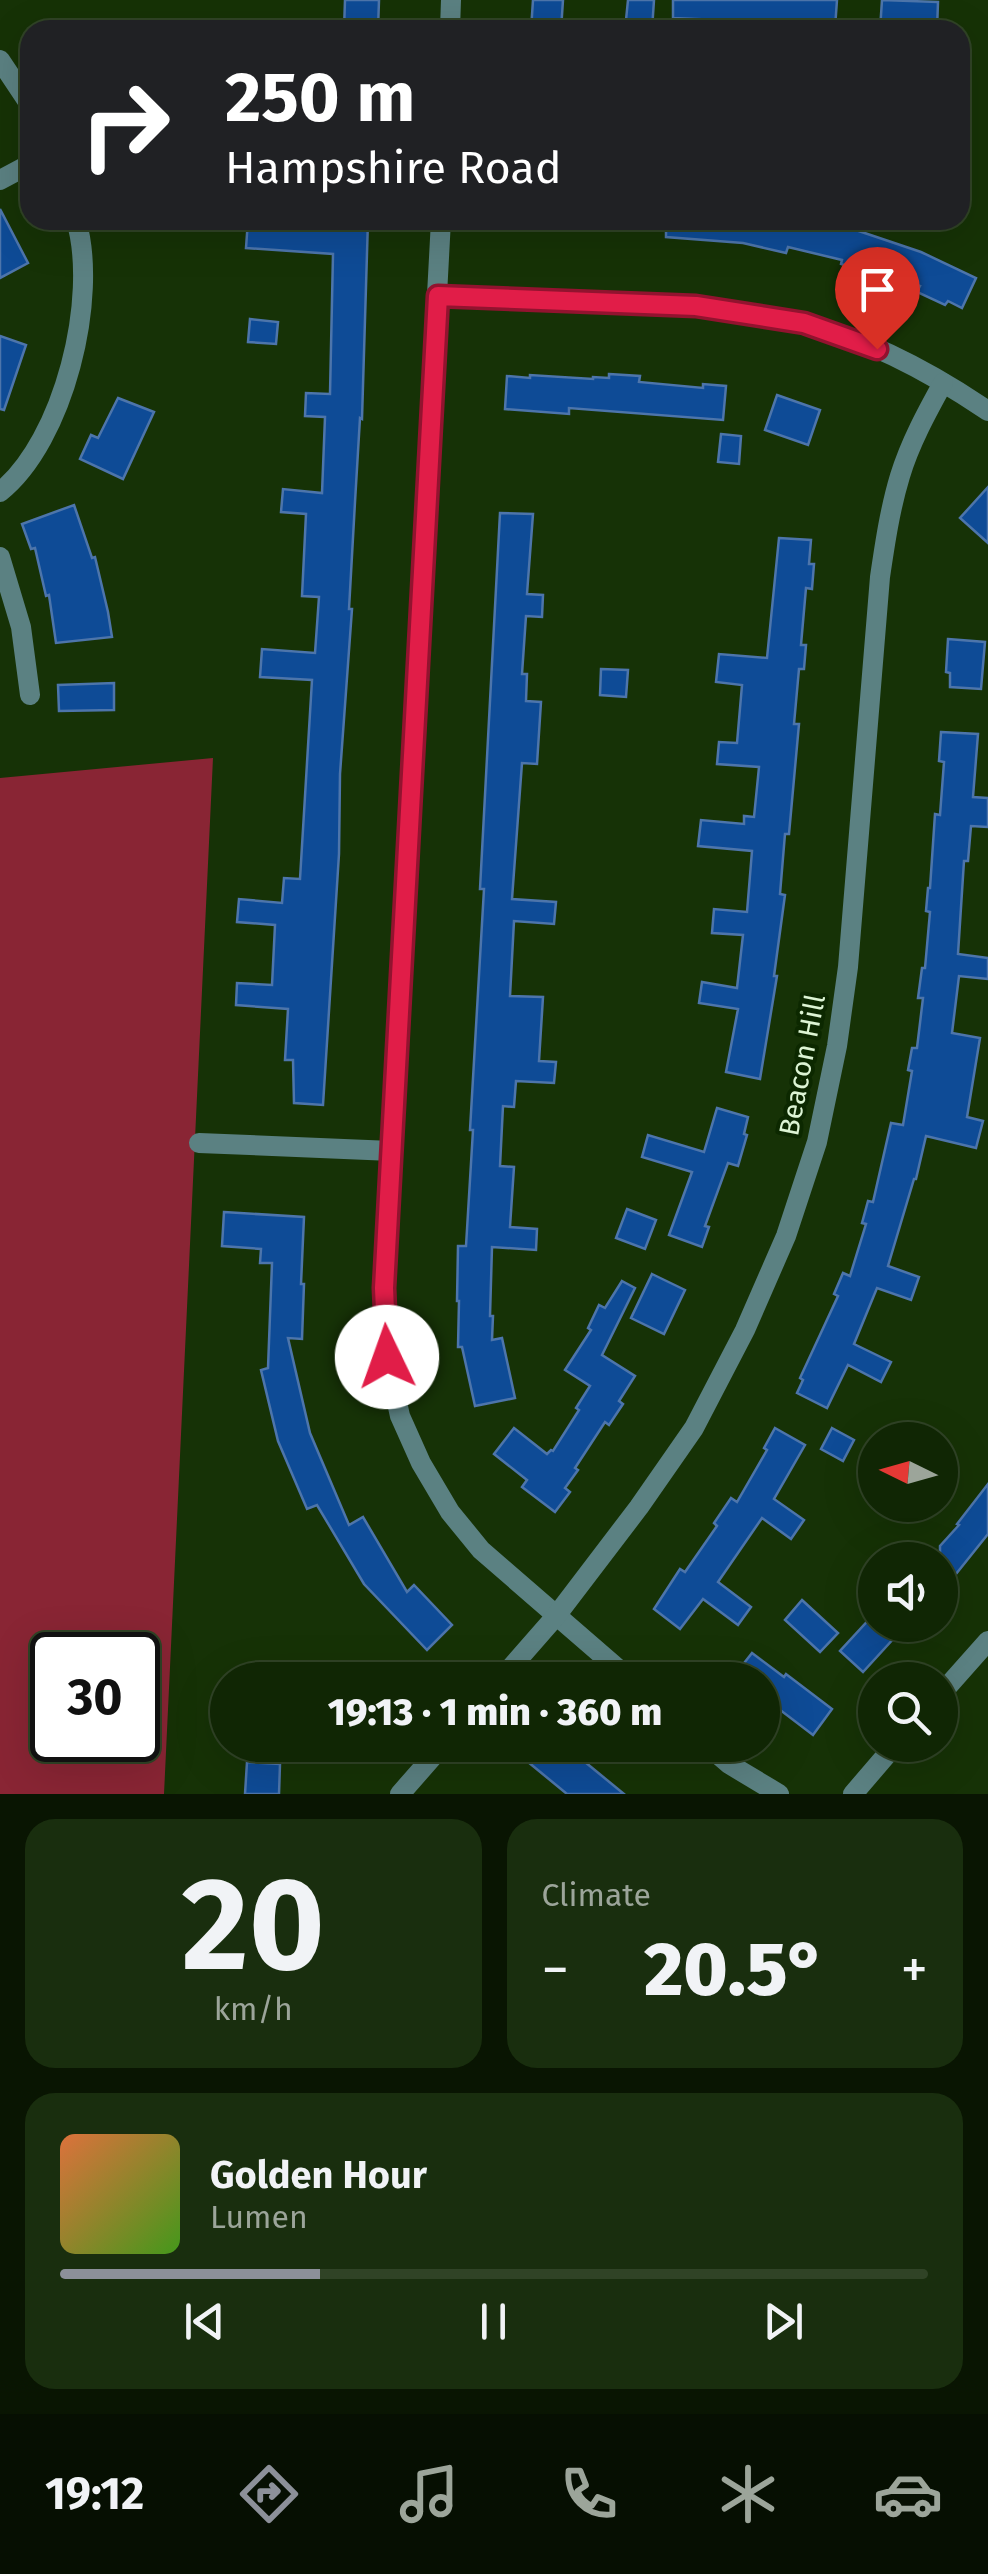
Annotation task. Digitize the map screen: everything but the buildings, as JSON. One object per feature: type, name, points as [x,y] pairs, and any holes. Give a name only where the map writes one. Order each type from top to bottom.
[{"type":"street","points":[[0,60],[20,90]]},
{"type":"street","points":[[0,492],[14,480],[45,435],[66,381],[82,316],[79,230]]},
{"type":"street","points":[[441,230],[384,1288],[387,1357],[400,1416],[421,1463],[450,1512],[481,1550],[610,1662]]},
{"type":"street","points":[[438,296],[696,306],[804,323],[899,359],[988,411]]},
{"type":"street","name":"Beacon Hill","points":[[516,1662],[556,1616],[694,1428],[746,1330],[786,1236],[817,1142],[837,1046],[848,967],[880,576],[890,515],[901,472],[943,383]]},
{"type":"street","points":[[0,557],[21,626],[30,695]]},
{"type":"street","points":[[199,1143],[392,1152]]},
{"type":"street","points":[[958,1675],[988,1641]]},
{"type":"street","points":[[400,1794],[428,1762]]},
{"type":"street","points":[[727,1762],[780,1794]]},
{"type":"street","points":[[852,1794],[880,1762]]},
{"type":"shaded area","points":[[213,758],[164,1794],[0,1794],[0,778]]},
{"type":"route","points":[[387,1357],[384,1288],[438,296],[696,306],[804,323],[877,349]]}]
